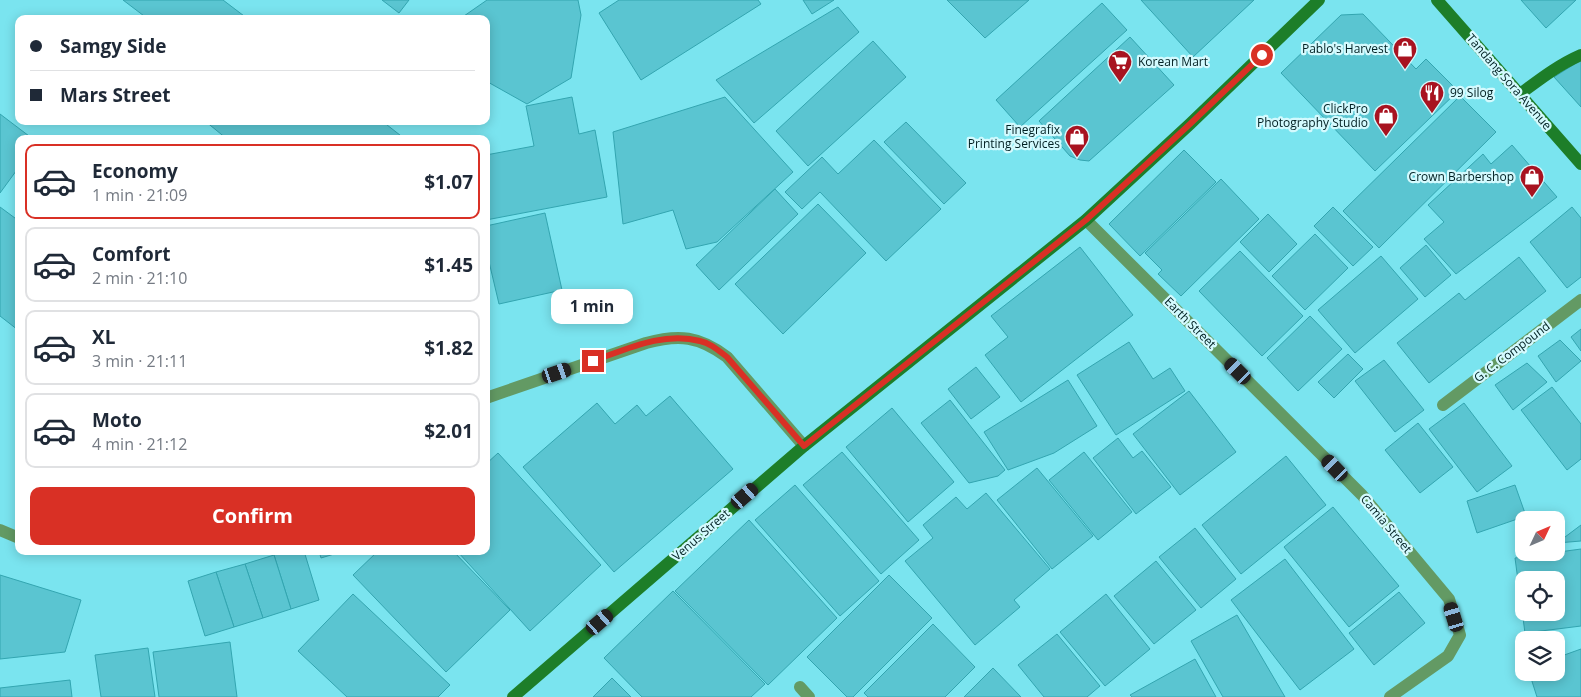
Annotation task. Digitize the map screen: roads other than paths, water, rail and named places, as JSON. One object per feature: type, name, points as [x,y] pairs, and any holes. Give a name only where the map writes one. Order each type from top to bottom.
[{"type":"street","name":"Venus Street","points":[[513,697],[804,446],[1086,220],[1190,124],[1319,0]]},
{"type":"street","name":"Tandang Sora Avenue","points":[[1438,0],[1581,164]]},
{"type":"street","points":[[1520,94],[1553,70],[1581,55]]},
{"type":"street","name":"Earth Street","points":[[1086,220],[1294,426]]},
{"type":"street","name":"G. C. Compound","points":[[1443,405],[1581,300]]},
{"type":"street","points":[[490,397],[646,343],[666,338],[682,337],[701,341],[714,347],[727,357],[804,446]]},
{"type":"street","name":"Camia Street","points":[[1294,426],[1362,495],[1449,599],[1460,635],[1448,656],[1390,697]]},
{"type":"street","points":[[0,530],[15,536]]},
{"type":"street","points":[[800,687],[809,697]]},
{"type":"place","name":"Pablo's Harvest","points":[[1405,70]]},
{"type":"place","name":"Korean Mart","points":[[1120,83]]},
{"type":"place","name":"99 Silog","points":[[1432,114]]},
{"type":"place","name":"ClickPro Photography Studio","points":[[1386,137]]},
{"type":"place","name":"Finegrafix Printing Services","points":[[1077,158]]},
{"type":"place","name":"Crown Barbershop","points":[[1532,198]]}]
